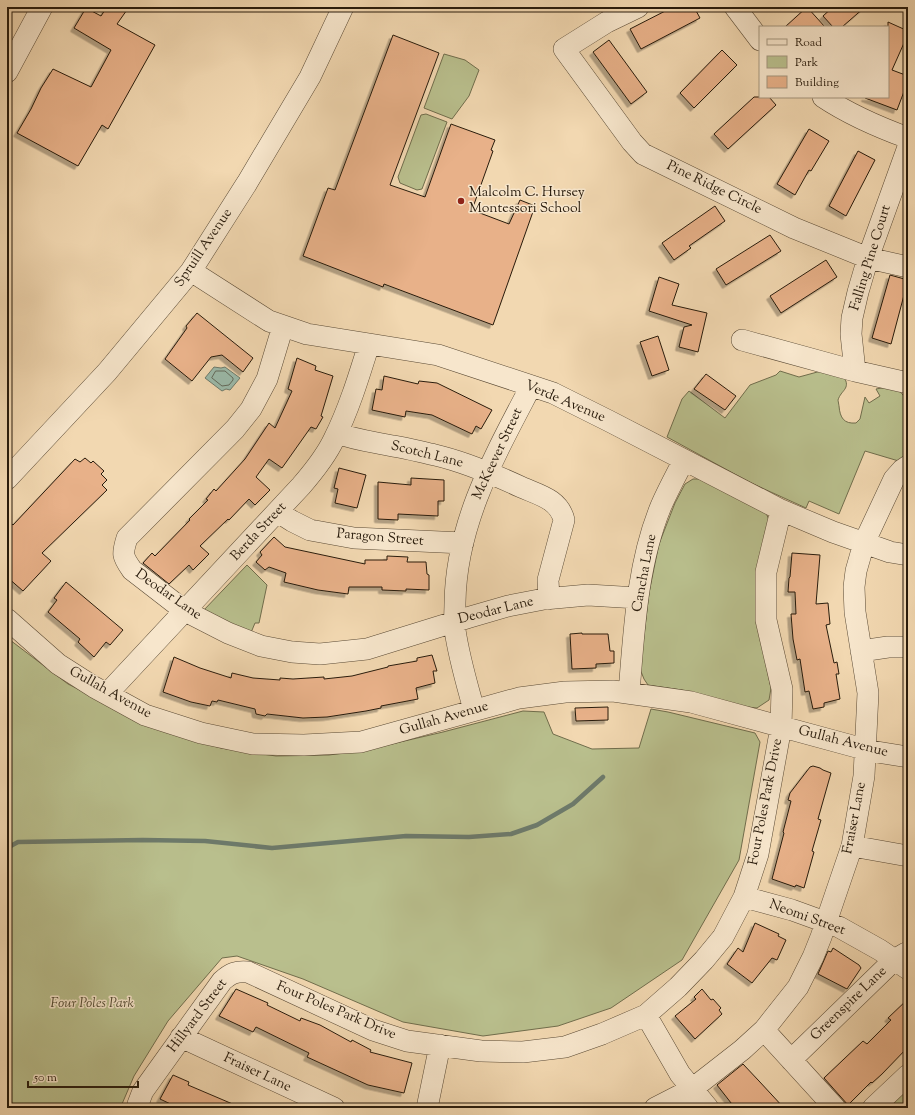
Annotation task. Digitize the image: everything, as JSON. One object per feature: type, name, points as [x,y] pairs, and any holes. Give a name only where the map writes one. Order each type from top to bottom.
[{"type":"street","points":[[7,72],[42,7]]},
{"type":"street","name":"Spruill Avenue","points":[[7,478],[108,372],[191,271],[247,183],[310,77],[343,7]]},
{"type":"street","name":"Pine Ridge Circle","points":[[638,7],[607,22],[564,49],[632,142],[643,154],[794,228],[868,258],[908,267]]},
{"type":"street","points":[[735,7],[759,39]]},
{"type":"street","points":[[825,98],[867,123],[908,138]]},
{"type":"street","name":"Falling Pine Court","points":[[855,371],[851,334],[852,318],[858,292],[868,258],[908,147]]},
{"type":"street","name":"Verde Avenue","points":[[191,271],[269,321],[283,326],[307,334],[438,356],[553,394],[781,510],[833,532],[864,543],[890,552],[908,555]]},
{"type":"street","name":"Deodar Lane","points":[[283,326],[267,379],[251,409],[235,429],[128,538],[125,545],[123,551],[126,561],[132,570],[185,611],[228,633],[261,646],[292,652],[320,654],[367,649],[508,606],[549,599],[588,595],[638,598]]},
{"type":"street","points":[[742,340],[855,371],[908,383]]},
{"type":"street","name":"Berda Street","points":[[107,694],[278,512],[319,465],[337,433],[360,375],[369,344]]},
{"type":"street","name":"McKeever Street","points":[[474,710],[461,661],[455,629],[456,588],[459,556],[471,513],[487,472],[530,386]]},
{"type":"street","name":"Scotch Lane","points":[[337,433],[355,440],[394,446],[437,456],[487,472],[547,498],[557,505],[564,520],[548,580],[549,599]]},
{"type":"street","name":"Cancha Lane","points":[[629,693],[638,598],[647,550],[661,506],[684,460]]},
{"type":"street","name":"Fraiser Lane","points":[[655,1108],[692,1089],[742,1050],[764,1030],[798,987],[813,957],[852,846],[864,776],[868,693],[855,612],[854,587],[856,571],[864,543],[894,479],[908,466]]},
{"type":"street","name":"Four Poles Park Drive","points":[[239,971],[248,972],[374,1030],[407,1041],[481,1051],[523,1052],[565,1047],[602,1034],[646,1015],[704,960],[723,937],[744,897],[758,854],[781,727],[782,689],[766,620],[766,591],[768,565],[781,510]]},
{"type":"street","name":"Paragon Street","points":[[278,512],[310,530],[354,538],[463,543]]},
{"type":"street","name":"Gullah Avenue","points":[[7,619],[58,664],[107,694],[145,714],[201,733],[253,744],[304,745],[361,742],[519,698],[565,692],[613,691],[690,702],[866,750],[908,757]]},
{"type":"street","points":[[862,651],[888,647],[908,647]]},
{"type":"street","points":[[852,846],[908,856]]},
{"type":"street","name":"Neomi Street","points":[[744,897],[792,910],[839,927],[880,950],[903,960]]},
{"type":"street","name":"Greenspire Lane","points":[[791,1060],[903,960]]},
{"type":"street","name":"Hillyard Street","points":[[139,1108],[138,1104],[143,1091],[181,1037],[222,981],[231,973],[239,971]]},
{"type":"street","points":[[646,1015],[680,1074],[708,1108]]},
{"type":"street","points":[[764,1030],[835,1108]]},
{"type":"street","name":"Fraiser Lane","points":[[181,1037],[334,1108]]},
{"type":"street","points":[[427,1108],[440,1045]]},
{"type":"street","points":[[873,1108],[908,1075]]},
{"type":"green space","points":[[444,54],[465,60],[479,70],[469,96],[452,119],[424,108]]},
{"type":"green space","points":[[426,114],[447,122],[422,189],[417,190],[400,183],[398,177],[421,115]]},
{"type":"green space","points":[[780,371],[799,377],[821,371],[844,377],[846,387],[838,400],[843,419],[852,423],[856,423],[860,419],[865,397],[869,403],[880,396],[876,389],[893,386],[898,389],[908,401],[908,459],[902,462],[865,451],[839,514],[809,501],[806,508],[751,483],[667,437],[682,399],[689,391],[725,418],[750,385],[776,375]]},
{"type":"green space","points":[[693,479],[702,479],[766,513],[769,520],[766,664],[771,688],[769,700],[757,708],[738,706],[682,690],[648,685],[640,669],[649,593],[659,544],[675,503],[685,484]]},
{"type":"green space","points":[[247,565],[267,585],[259,623],[255,623],[250,635],[202,612]]},
{"type":"green space","name":"Four Poles Park","points":[[7,639],[68,684],[162,731],[221,748],[276,756],[329,755],[366,750],[523,711],[544,712],[553,734],[592,749],[639,748],[651,709],[755,733],[760,742],[739,860],[682,960],[611,1008],[558,1026],[483,1036],[403,1022],[303,979],[237,956],[222,958],[168,1021],[134,1076],[122,1104],[124,1108],[7,1108]]},
{"type":"green space","points":[[908,1085],[908,1108],[884,1108]]},
{"type":"water","points":[[214,367],[225,367],[240,378],[230,390],[226,389],[222,391],[205,378]]},
{"type":"building","points":[[107,7],[129,7],[117,24],[155,45],[108,129],[102,125],[78,166],[17,133],[53,69],[91,87],[111,50],[74,28],[86,8],[101,16]]},
{"type":"building","points":[[673,7],[694,7],[700,18],[641,49],[630,29]]},
{"type":"building","points":[[807,7],[824,26],[786,26]]},
{"type":"building","points":[[833,7],[865,7],[843,26],[832,26],[823,16]]},
{"type":"building","points":[[888,22],[908,31],[892,70],[908,76],[908,81],[897,110],[865,98],[889,98]]},
{"type":"building","points":[[393,35],[439,53],[390,185],[425,197],[451,124],[495,140],[491,150],[493,151],[472,210],[509,224],[520,200],[535,206],[493,325],[384,284],[383,287],[303,256],[328,188],[335,190]]},
{"type":"building","points":[[609,40],[647,92],[631,104],[593,52]]},
{"type":"building","points":[[722,50],[737,65],[694,108],[680,93]]},
{"type":"building","points":[[754,97],[770,98],[776,105],[728,149],[714,134]]},
{"type":"building","points":[[809,129],[829,141],[811,171],[809,170],[795,195],[777,184]]},
{"type":"building","points":[[858,151],[875,160],[846,216],[829,206]]},
{"type":"building","points":[[715,206],[725,221],[689,246],[691,248],[674,260],[662,243]]},
{"type":"building","points":[[770,235],[781,251],[726,285],[716,269]]},
{"type":"building","points":[[826,260],[837,277],[781,313],[770,296]]},
{"type":"building","points":[[890,275],[908,280],[891,344],[872,338]]},
{"type":"building","points":[[659,277],[679,284],[672,305],[707,313],[698,352],[679,347],[684,327],[692,325],[649,311]]},
{"type":"building","points":[[197,313],[253,358],[243,372],[222,355],[211,357],[192,381],[165,359],[187,328],[186,326]]},
{"type":"building","points":[[658,336],[669,370],[652,376],[640,342]]},
{"type":"building","points":[[297,358],[316,366],[315,370],[333,376],[321,416],[323,417],[316,429],[311,427],[282,468],[269,459],[256,477],[270,490],[255,505],[249,499],[229,520],[228,519],[200,546],[209,554],[193,570],[189,565],[169,584],[143,563],[152,553],[155,556],[208,500],[206,499],[214,489],[216,491],[245,459],[269,423],[275,428],[292,391],[288,389]]},
{"type":"building","points":[[706,374],[736,396],[725,410],[694,389]]},
{"type":"building","points":[[384,376],[418,384],[419,381],[437,383],[492,410],[481,429],[476,426],[472,434],[432,415],[406,411],[405,417],[372,410],[376,389],[382,390]]},
{"type":"building","points":[[85,458],[91,463],[93,461],[104,471],[101,474],[107,480],[102,485],[107,490],[42,553],[51,561],[23,591],[7,577],[7,520],[13,525],[75,459],[80,462]]},
{"type":"building","points":[[339,468],[366,475],[357,508],[335,503],[338,489],[334,488]]},
{"type":"building","points":[[411,478],[444,480],[444,501],[438,501],[438,516],[398,514],[398,520],[378,519],[378,482],[411,485]]},
{"type":"building","points":[[274,537],[285,547],[365,564],[365,560],[387,560],[387,556],[408,557],[407,562],[426,562],[427,574],[429,575],[429,590],[406,589],[406,591],[382,590],[382,587],[349,587],[348,594],[318,590],[284,582],[286,573],[269,567],[265,570],[256,562],[262,555],[260,552]]},
{"type":"building","points":[[792,553],[820,555],[816,604],[828,603],[830,624],[826,625],[834,663],[837,662],[839,674],[836,674],[840,699],[824,703],[824,707],[813,709],[809,691],[805,692],[800,659],[797,660],[793,639],[791,614],[796,614],[795,592],[788,592]]},
{"type":"building","points":[[66,582],[123,630],[110,645],[106,642],[94,657],[78,642],[80,639],[48,612],[57,600],[54,598]]},
{"type":"building","points":[[570,634],[608,634],[610,651],[614,651],[614,663],[596,664],[596,668],[572,669]]},
{"type":"building","points":[[432,655],[437,671],[433,671],[435,683],[416,688],[418,699],[381,706],[381,708],[366,711],[327,717],[303,718],[267,714],[265,716],[256,714],[255,709],[218,700],[217,702],[212,701],[210,706],[191,702],[163,692],[174,657],[200,668],[231,678],[232,673],[253,678],[280,680],[280,678],[293,679],[324,677],[324,679],[352,676],[388,666],[417,661],[417,658]]},
{"type":"building","points":[[608,707],[608,720],[576,721],[575,708]]},
{"type":"building","points":[[813,766],[831,773],[818,819],[821,820],[812,851],[814,852],[804,888],[796,885],[795,887],[772,879],[791,801],[788,800],[790,793],[810,767]]},
{"type":"building","points":[[755,923],[779,934],[778,936],[786,940],[777,960],[772,958],[752,983],[727,964],[738,948],[743,952]]},
{"type":"building","points":[[833,948],[859,965],[861,968],[847,989],[818,974],[828,951],[831,952]]},
{"type":"building","points":[[236,989],[268,1003],[267,1005],[300,1021],[301,1018],[320,1025],[351,1042],[352,1040],[371,1050],[370,1052],[412,1063],[404,1093],[368,1085],[307,1057],[309,1053],[256,1027],[253,1032],[219,1016]]},
{"type":"building","points":[[702,989],[711,1000],[713,999],[721,1008],[719,1010],[722,1014],[695,1039],[675,1016],[696,999],[694,997]]},
{"type":"building","points":[[908,999],[908,1047],[882,1074],[872,1083],[871,1082],[848,1105],[824,1078],[863,1041],[867,1044],[891,1020],[888,1018]]},
{"type":"building","points":[[743,1064],[784,1108],[735,1108],[717,1085]]},
{"type":"building","points":[[173,1075],[189,1082],[188,1085],[242,1108],[179,1108],[160,1099]]},
{"type":"waterway","points":[[7,848],[18,842],[143,840],[205,841],[272,848],[406,836],[469,837],[511,834],[537,825],[573,804],[603,777]]},
{"type":"place","name":"Malcolm C. Hursey Montessori School","points":[[461,201]]}]
